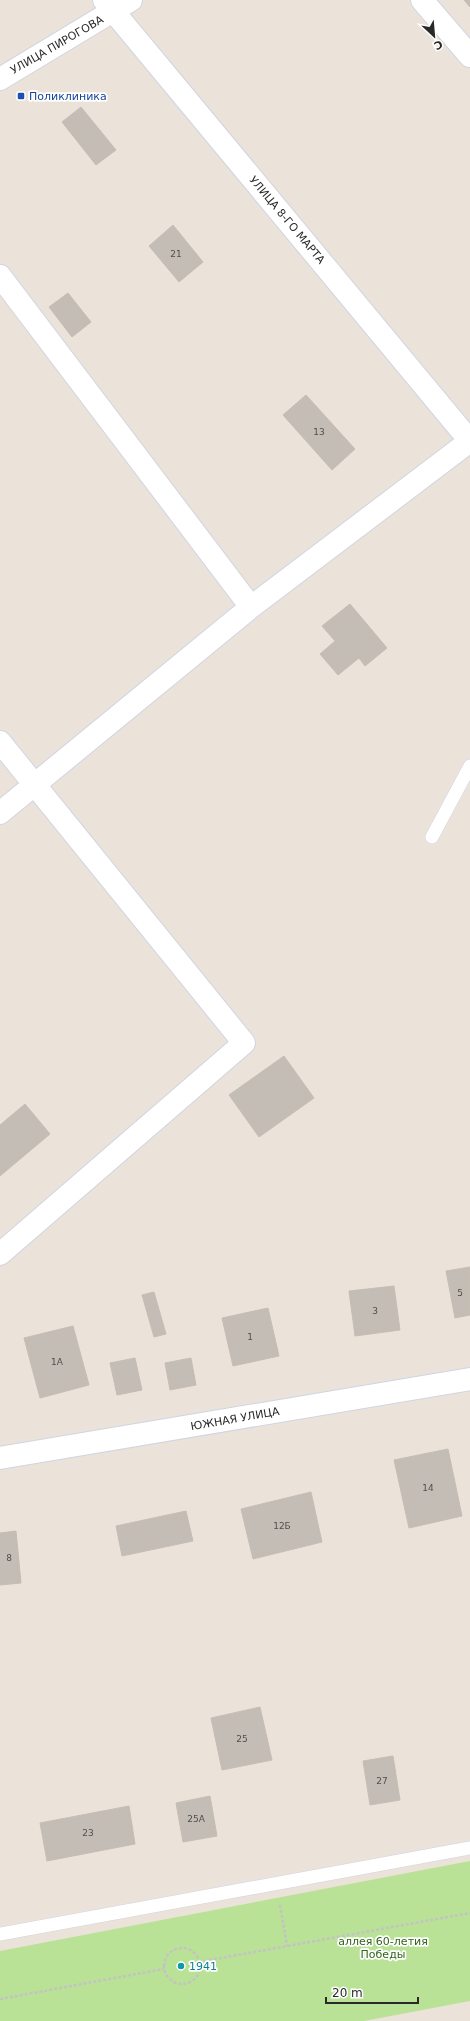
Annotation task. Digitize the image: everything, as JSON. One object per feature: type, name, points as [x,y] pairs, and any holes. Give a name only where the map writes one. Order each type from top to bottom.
[{"type":"street","points":[[422,0],[470,56]]},
{"type":"street","name":"УЛИЦА ПИРОГОВА","points":[[0,79],[116,4]]},
{"type":"street","name":"УЛИЦА 8-ГО МАРТА","points":[[116,4],[470,441]]},
{"type":"street","points":[[0,276],[251,607]]},
{"type":"street","points":[[0,813],[251,607],[470,441]]},
{"type":"street","points":[[0,742],[244,1043],[0,1254]]},
{"type":"street","name":"ЮЖНАЯ УЛИЦА","points":[[0,1458],[470,1379]]},
{"type":"lane","points":[[432,837],[470,766]]},
{"type":"lane","points":[[0,1934],[470,1848]]},
{"type":"path","points":[[276,1884],[287,1946]]},
{"type":"path","points":[[199,1962],[470,1913]]},
{"type":"path","points":[[182,1948],[193,1952],[199,1962],[198,1973],[190,1982],[185,1983],[173,1982],[168,1978],[164,1969],[164,1961],[167,1956],[176,1949],[182,1948]]},
{"type":"path","points":[[0,1999],[164,1969]]},
{"type":"green space","name":"аллея 60-летия Победы","points":[[470,1861],[470,2001],[364,2021],[0,2021],[0,1951]]},
{"type":"building","points":[[464,0],[470,0],[470,7]]},
{"type":"building","points":[[81,107],[116,150],[96,165],[62,122]]},
{"type":"building","points":[[173,225],[203,262],[179,282],[149,246]]},
{"type":"building","points":[[68,293],[91,322],[72,337],[49,307]]},
{"type":"building","points":[[306,395],[355,449],[332,470],[283,415]]},
{"type":"building","points":[[350,604],[387,648],[365,666],[359,658],[338,675],[320,654],[335,641],[322,626]]},
{"type":"building","points":[[284,1056],[314,1098],[259,1137],[229,1095]]},
{"type":"building","points":[[25,1104],[50,1134],[0,1176],[0,1125]]},
{"type":"building","points":[[470,1267],[470,1315],[455,1318],[446,1271]]},
{"type":"building","points":[[394,1286],[400,1330],[355,1336],[349,1291]]},
{"type":"building","points":[[154,1292],[166,1334],[154,1337],[142,1295]]},
{"type":"building","points":[[268,1308],[279,1356],[233,1366],[222,1318]]},
{"type":"building","points":[[73,1326],[89,1385],[40,1398],[24,1338]]},
{"type":"building","points":[[135,1358],[142,1390],[117,1395],[110,1363]]},
{"type":"building","points":[[191,1358],[196,1385],[170,1390],[165,1363]]},
{"type":"building","points":[[448,1449],[462,1516],[409,1528],[394,1460]]},
{"type":"building","points":[[311,1492],[322,1542],[253,1559],[241,1509]]},
{"type":"building","points":[[186,1511],[193,1541],[122,1556],[116,1526]]},
{"type":"building","points":[[16,1531],[21,1583],[0,1585],[0,1533]]},
{"type":"building","points":[[260,1707],[272,1760],[222,1770],[211,1718]]},
{"type":"building","points":[[393,1756],[400,1800],[370,1805],[363,1761]]},
{"type":"building","points":[[210,1796],[217,1836],[183,1842],[176,1803]]},
{"type":"building","points":[[129,1806],[135,1844],[47,1861],[40,1823]]},
{"type":"place","name":"Поликлиника","points":[[21,96]]},
{"type":"place","name":"1941","points":[[181,1966]]}]
